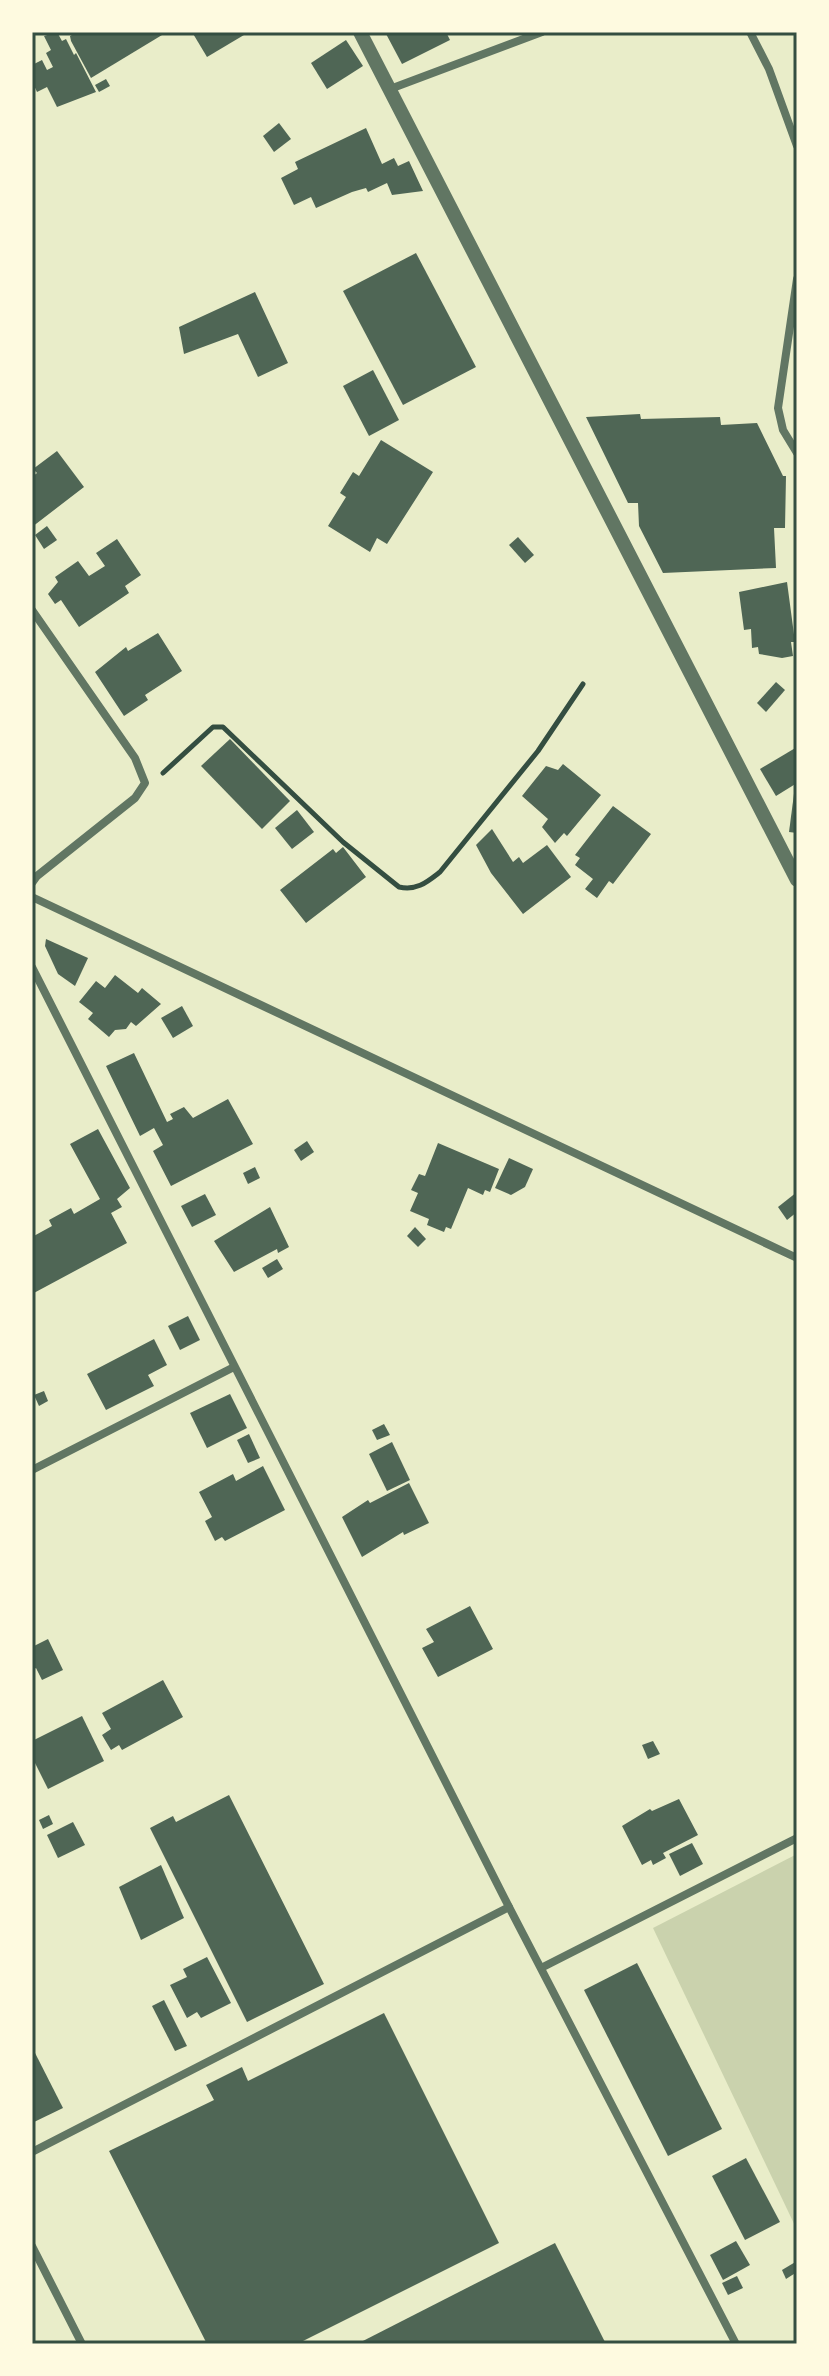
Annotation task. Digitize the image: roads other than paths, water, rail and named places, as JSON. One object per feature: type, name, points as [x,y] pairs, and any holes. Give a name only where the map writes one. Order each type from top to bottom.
[{"type":"street","points":[[360,32],[797,880]]},
{"type":"street","points":[[390,89],[542,32]]},
{"type":"street","points":[[750,32],[769,69],[797,146]]},
{"type":"street","points":[[797,279],[778,408],[783,430],[797,453]]},
{"type":"street","points":[[32,610],[135,758],[145,783],[135,798],[32,883]]},
{"type":"street","points":[[32,897],[797,1258]]},
{"type":"street","points":[[32,967],[509,1907],[543,1967],[736,2344]]},
{"type":"street","points":[[32,1470],[234,1367]]},
{"type":"street","points":[[543,1967],[797,1838]]},
{"type":"street","points":[[32,2152],[509,1907]]},
{"type":"street","points":[[32,2246],[82,2344]]}]
